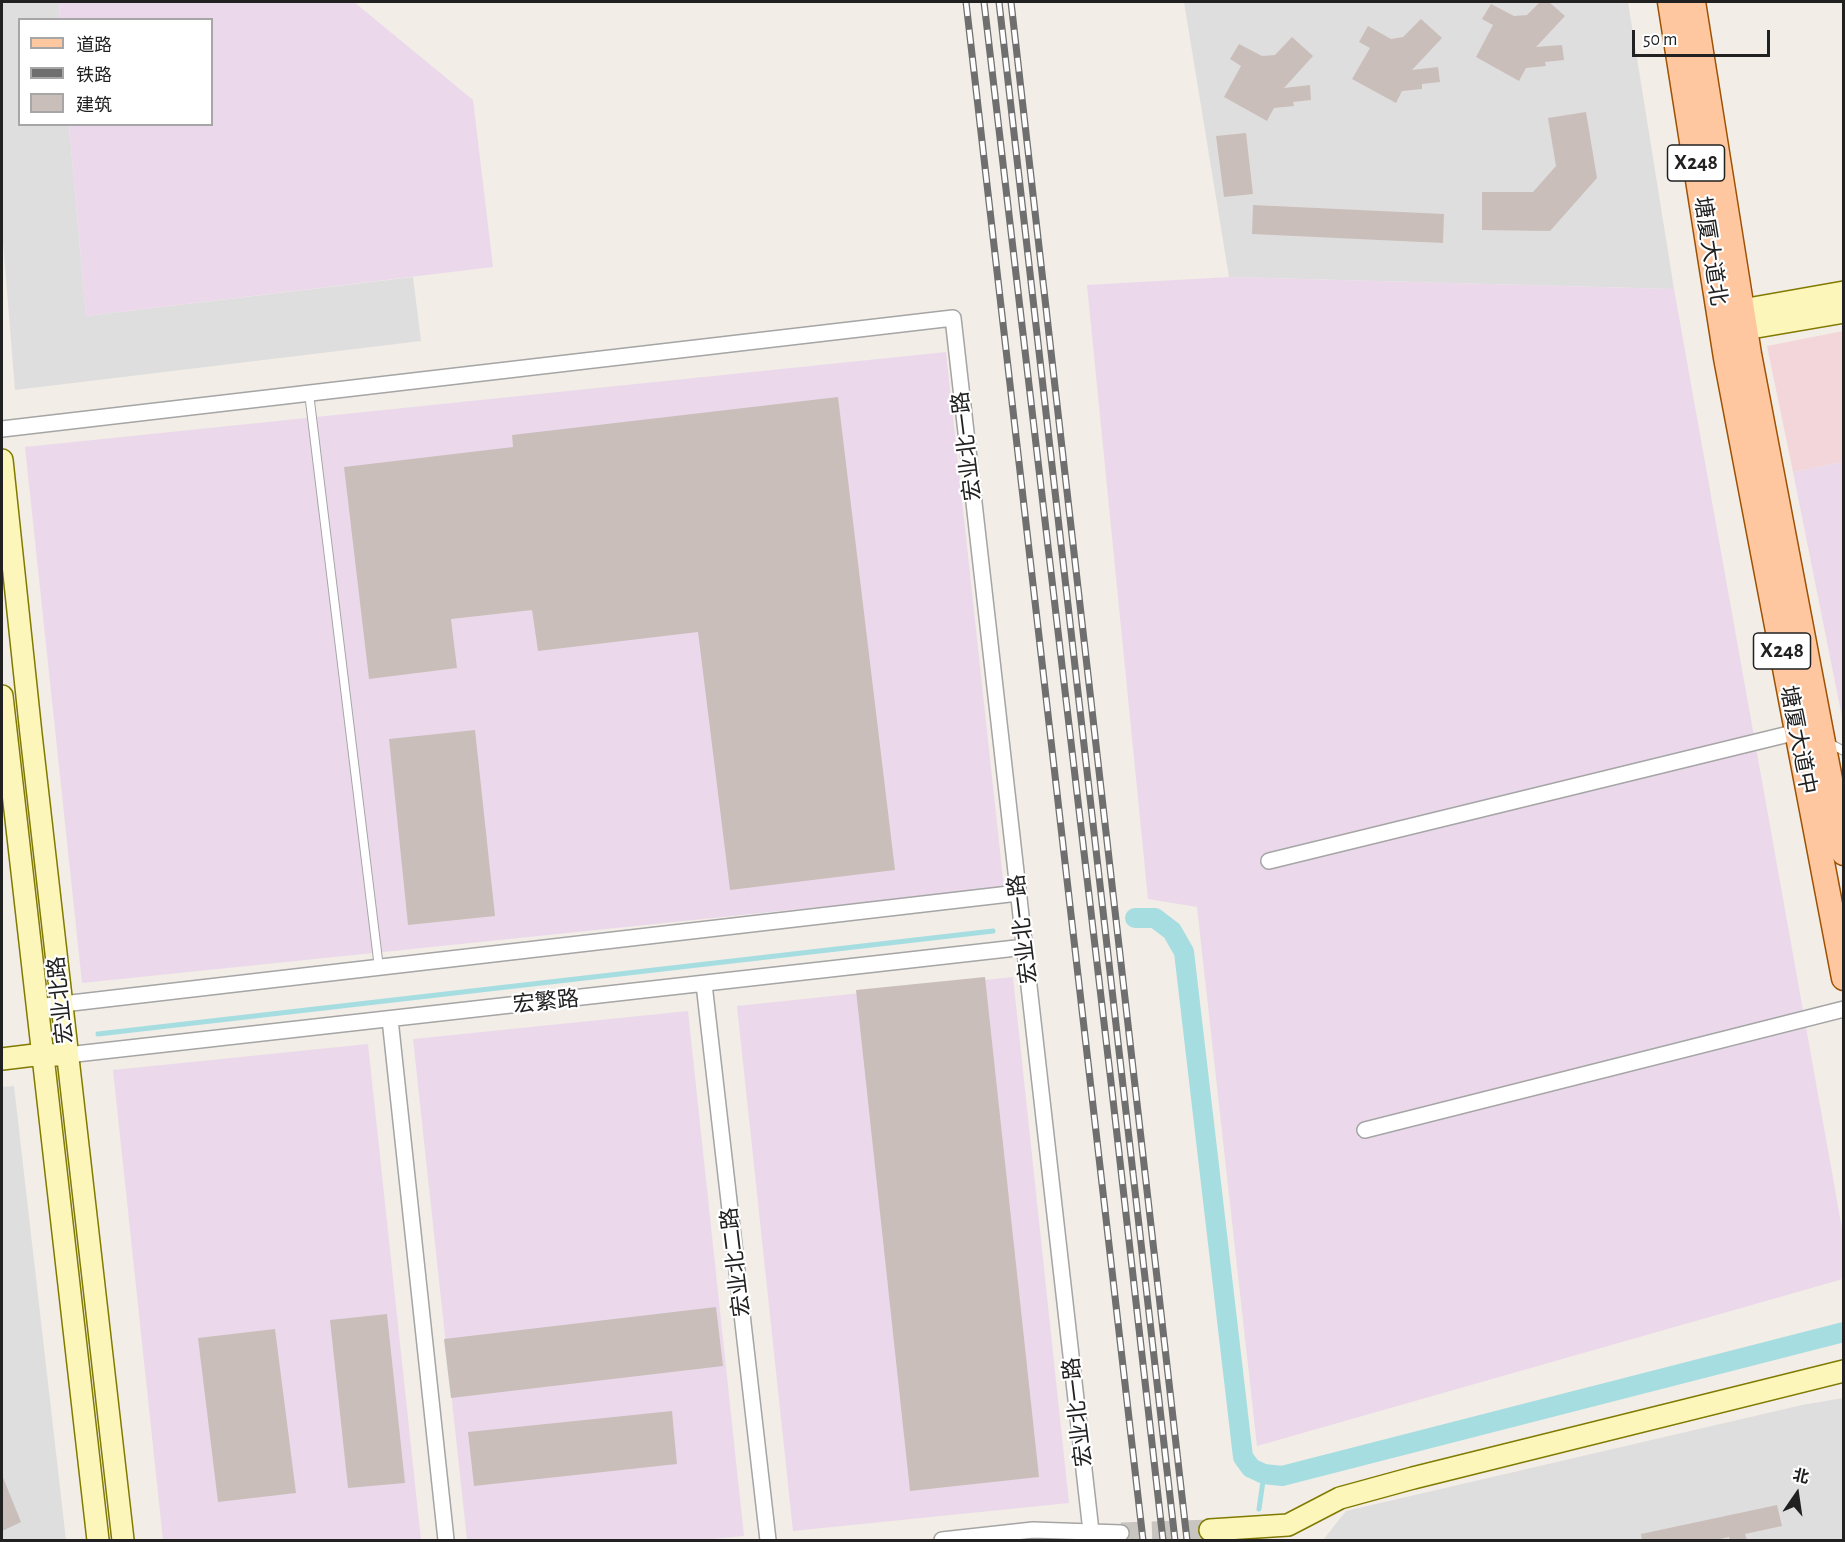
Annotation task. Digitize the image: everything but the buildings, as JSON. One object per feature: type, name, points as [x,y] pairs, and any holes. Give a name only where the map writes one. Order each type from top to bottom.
[{"type":"main road","name":"塘厦大道北","points":[[1670,2],[1721,324]]},
{"type":"main road","name":"塘厦大道北","points":[[1693,2],[1744,320]]},
{"type":"main road","points":[[1744,320],[1844,292]]},
{"type":"main road","points":[[1721,324],[1844,312]]},
{"type":"main road","name":"塘厦大道中","points":[[1744,320],[1844,853]]},
{"type":"main road","name":"塘厦大道中","points":[[1721,324],[1844,978]]},
{"type":"main road","name":"宏业北路","points":[[2,460],[123,1540]]},
{"type":"main road","name":"宏业北路","points":[[2,696],[98,1540]]},
{"type":"main road","points":[[2,1059],[43,1054],[67,1055]]},
{"type":"main road","points":[[1210,1530],[1289,1532],[1340,1498],[1844,1371]]},
{"type":"street","name":"宏业北一路","points":[[309,393],[953,318],[1092,1536]]},
{"type":"street","points":[[2,429],[309,393]]},
{"type":"street","points":[[1269,861],[1797,732]]},
{"type":"street","points":[[37,1007],[62,1006],[1018,893]]},
{"type":"street","name":"宏繁路","points":[[67,1055],[1025,947]]},
{"type":"street","name":"宏业北二路","points":[[704,984],[768,1540]]},
{"type":"street","points":[[1365,1130],[1844,1009]]},
{"type":"street","points":[[390,1019],[446,1540]]},
{"type":"street","points":[[942,1540],[1033,1530],[1092,1536],[1121,1533]]},
{"type":"lane","points":[[309,393],[379,968]]},
{"type":"lane","points":[[1822,739],[1844,750]]},
{"type":"shaded area","points":[[2,2],[59,2],[60,18],[18,18],[18,126],[69,126],[86,316],[413,277],[421,341],[15,390],[2,230]]},
{"type":"shaded area","points":[[59,2],[354,2],[473,100],[493,267],[86,316],[69,126],[213,126],[213,18],[60,18]]},
{"type":"shaded area","points":[[1184,2],[1628,2],[1674,289],[1229,277]]},
{"type":"shaded area","points":[[1229,277],[1674,289],[1843,1234],[1843,1279],[1257,1446],[1197,907],[1148,899],[1087,285]]},
{"type":"shaded area","points":[[1843,331],[1843,462],[1793,472],[1767,346]]},
{"type":"shaded area","points":[[946,352],[1004,888],[82,983],[25,447]]},
{"type":"shaded area","points":[[1844,462],[1843,722],[1793,472]]},
{"type":"shaded area","points":[[1013,977],[1069,1503],[793,1531],[737,1006]]},
{"type":"shaded area","points":[[688,1011],[744,1536],[701,1540],[467,1540],[413,1039]]},
{"type":"shaded area","points":[[368,1044],[421,1540],[163,1540],[113,1070]]},
{"type":"shaded area","points":[[14,1086],[66,1540],[2,1540],[2,1087]]},
{"type":"shaded area","points":[[1843,1398],[1843,1540],[1323,1540],[1346,1511],[1802,1405]]},
{"type":"waterway","points":[[1135,918],[1155,918],[1172,931],[1184,952],[1243,1457],[1251,1468],[1264,1474],[1282,1476],[1844,1332]]},
{"type":"waterway","points":[[98,1034],[993,931]]},
{"type":"waterway","points":[[1259,1509],[1264,1474]]},
{"type":"tunnel","points":[[1121,1533],[1210,1530]]},
{"type":"railway","points":[[966,2],[1143,1540]]},
{"type":"railway","points":[[984,2],[1163,1540]]},
{"type":"railway","points":[[999,2],[1175,1540]]},
{"type":"railway","points":[[1011,2],[1187,1540]]}]
